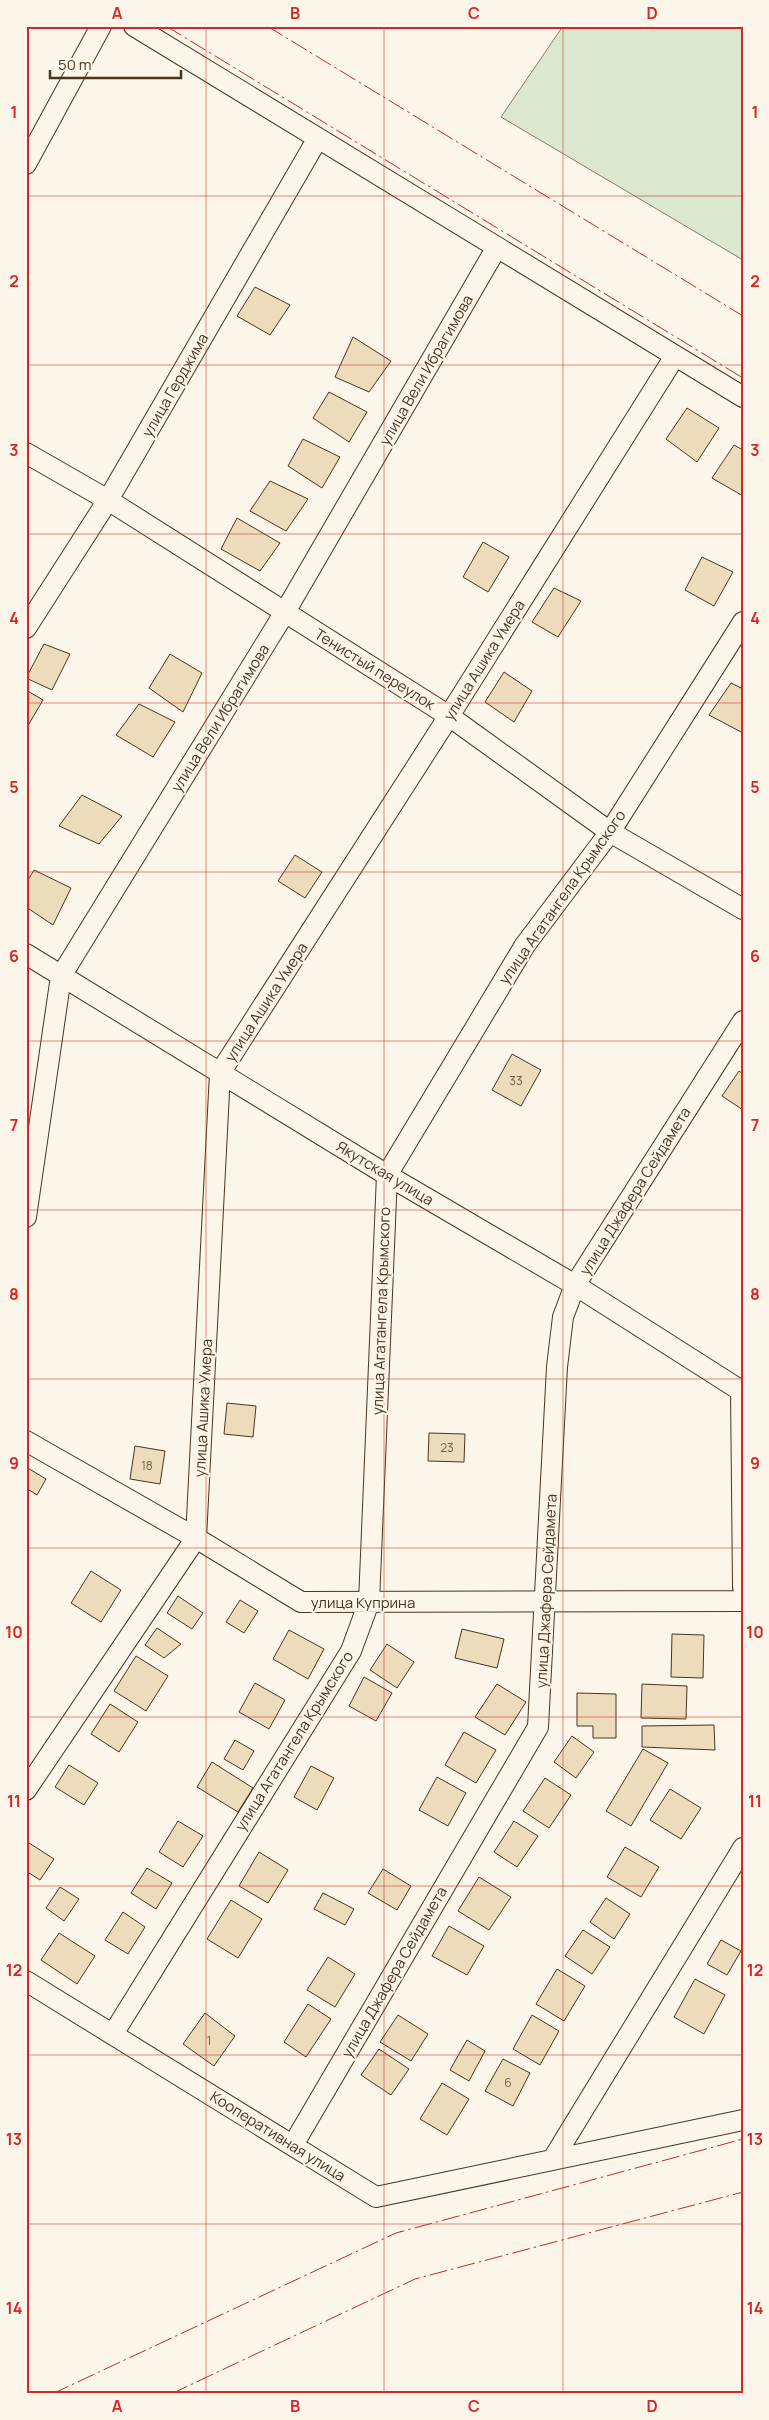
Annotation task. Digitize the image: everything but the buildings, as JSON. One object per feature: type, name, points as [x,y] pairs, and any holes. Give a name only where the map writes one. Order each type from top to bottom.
[{"type":"street","points":[[26,164],[101,26]]},
{"type":"street","points":[[134,26],[743,397]]},
{"type":"street","name":"улица Герджима","points":[[26,628],[108,500],[318,138]]},
{"type":"street","name":"улица Вели Ибрагимова","points":[[26,1217],[61,976],[285,612],[497,247]]},
{"type":"street","name":"улица Ашика Умера","points":[[196,1538],[220,1073],[449,716],[675,356]]},
{"type":"street","name":"Тенистый переулок","points":[[26,453],[108,500],[449,716],[610,832],[743,909]]},
{"type":"street","name":"улица Агатангела Крымского","points":[[113,2034],[351,1650],[369,1602],[387,1175],[525,945],[610,832],[743,622]]},
{"type":"street","name":"Якутская улица","points":[[26,954],[387,1175],[575,1285],[742,1391]]},
{"type":"street","name":"улица Джафера Сейдамета","points":[[293,2145],[538,1727],[557,1367],[563,1317],[575,1285],[743,1021]]},
{"type":"street","points":[[742,1391],[743,1587]]},
{"type":"street","name":"улица Куприна","points":[[26,1441],[196,1538],[301,1602],[743,1601]]},
{"type":"street","points":[[26,1790],[196,1538]]},
{"type":"street","points":[[553,2159],[743,1848]]},
{"type":"street","name":"Кооперативная улица","points":[[26,1981],[376,2197],[743,2120]]},
{"type":"green space","points":[[563,26],[743,26],[743,260],[501,117]]},
{"type":"power","points":[[166,26],[743,378]]},
{"type":"power","points":[[267,26],[743,316]]},
{"type":"power","points":[[52,2394],[396,2233],[743,2139]]},
{"type":"power","points":[[171,2394],[415,2279],[743,2192]]}]
